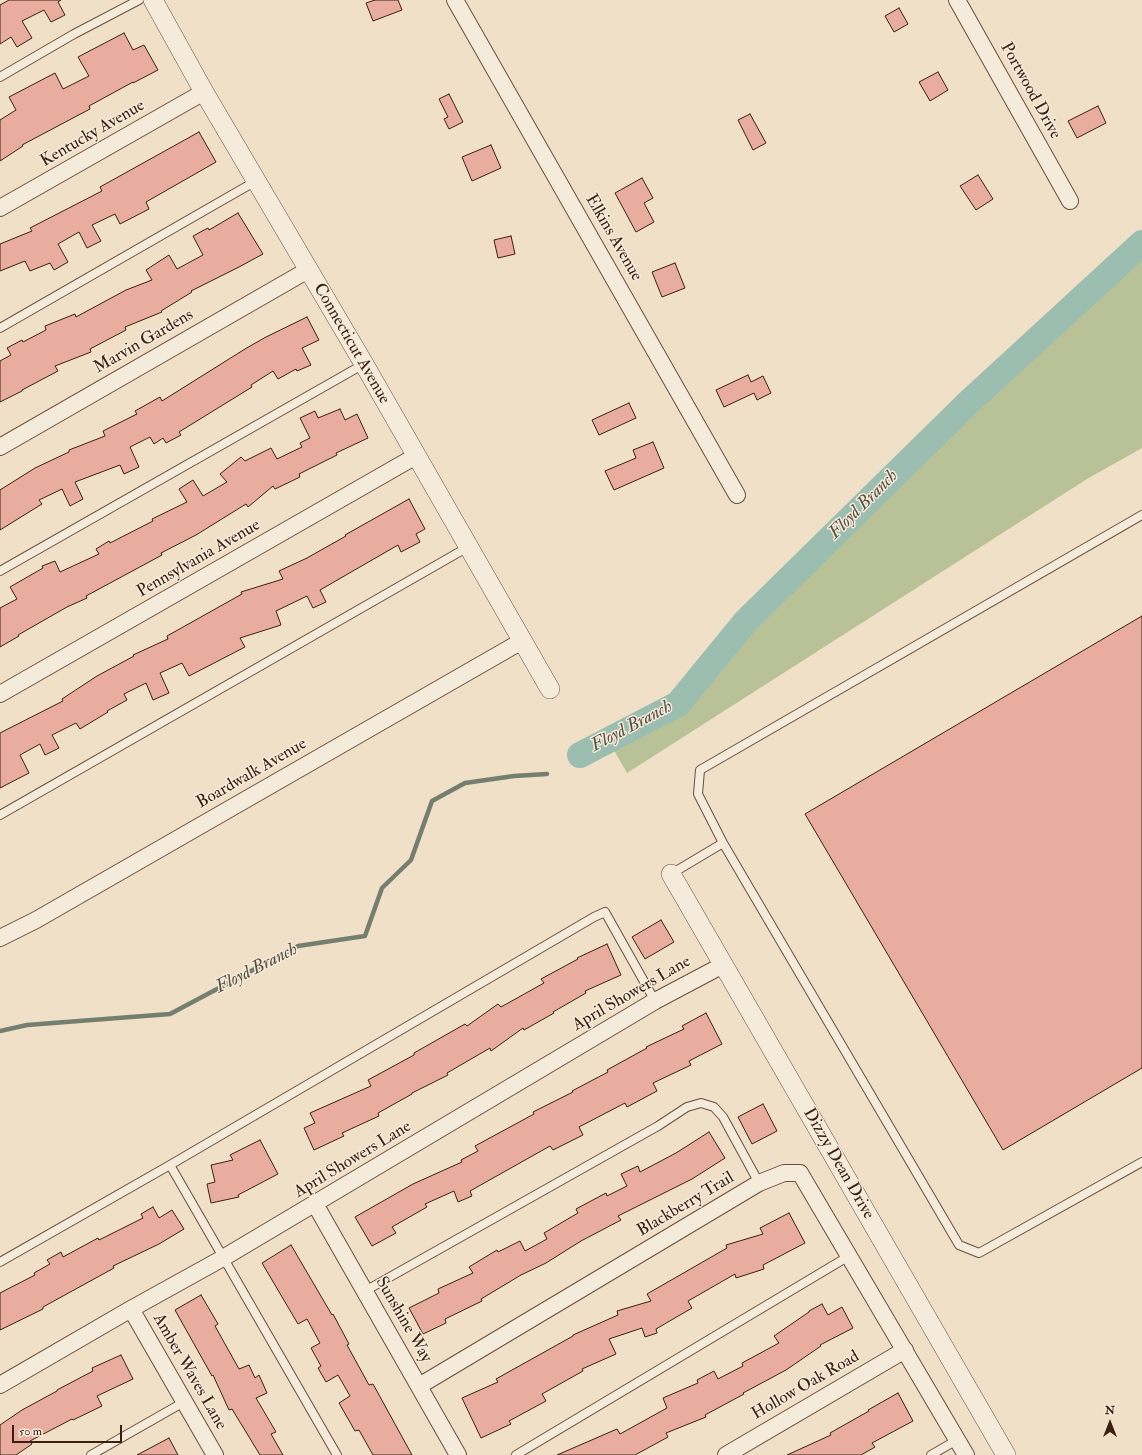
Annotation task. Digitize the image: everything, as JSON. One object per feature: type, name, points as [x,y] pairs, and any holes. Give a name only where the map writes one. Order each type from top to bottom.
[{"type":"street","name":"Connecticut Avenue","points":[[153,0],[204,92],[364,364],[550,689]]},
{"type":"street","name":"Elkins Avenue","points":[[455,0],[737,495]]},
{"type":"street","name":"Portwood Drive","points":[[957,0],[1070,201]]},
{"type":"street","name":"Kentucky Avenue","points":[[0,208],[204,92]]},
{"type":"street","name":"Marvin Gardens","points":[[0,448],[308,270]]},
{"type":"street","name":"Pennsylvania Avenue","points":[[0,694],[416,456]]},
{"type":"street","name":"Boardwalk Avenue","points":[[0,938],[36,920],[522,641]]},
{"type":"street","name":"Dizzy Dean Drive","points":[[671,874],[1006,1455]]},
{"type":"street","name":"April Showers Lane","points":[[0,1385],[131,1308],[223,1258],[655,1001],[723,965]]},
{"type":"street","name":"Blackberry Trail","points":[[419,1386],[759,1183],[784,1173],[800,1173],[966,1455]]},
{"type":"street","name":"Sunshine Way","points":[[315,1204],[458,1455]]},
{"type":"street","name":"Amber Waves Lane","points":[[131,1308],[215,1455]]},
{"type":"street","name":"Hollow Oak Road","points":[[726,1455],[904,1350]]},
{"type":"lane","points":[[0,77],[74,34],[139,0]]},
{"type":"lane","points":[[0,328],[256,181]]},
{"type":"lane","points":[[0,571],[364,364]]},
{"type":"lane","points":[[1142,515],[700,770],[698,794],[723,843],[959,1246],[979,1253],[1142,1162]]},
{"type":"lane","points":[[0,816],[468,547]]},
{"type":"lane","points":[[671,874],[723,843]]},
{"type":"lane","points":[[0,1262],[170,1165],[587,921],[605,912],[655,1001]]},
{"type":"lane","points":[[365,1292],[651,1130],[687,1108],[701,1103],[714,1108],[723,1118],[759,1183]]},
{"type":"lane","points":[[170,1165],[337,1455]]},
{"type":"lane","points":[[516,1455],[849,1256]]},
{"type":"lane","points":[[91,1455],[184,1402]]},
{"type":"lane","points":[[931,1455],[957,1440]]},
{"type":"green space","points":[[1142,237],[1142,448],[1087,479],[627,773],[607,738],[682,688],[718,650],[750,610],[805,562],[961,417],[995,379],[1062,318]]},
{"type":"building","points":[[9,0],[61,0],[58,2],[65,15],[51,22],[44,10],[22,21],[32,38],[17,47],[11,37],[0,44],[0,5]]},
{"type":"building","points":[[375,0],[398,0],[402,10],[373,21],[366,3]]},
{"type":"building","points":[[899,8],[908,24],[894,32],[885,16]]},
{"type":"building","points":[[124,33],[133,50],[144,45],[158,70],[89,106],[90,109],[22,145],[23,146],[0,161],[0,120],[16,110],[9,97],[55,73],[63,89],[89,76],[78,57]]},
{"type":"building","points":[[938,72],[948,90],[930,101],[919,82]]},
{"type":"building","points":[[449,94],[463,122],[449,129],[444,119],[448,117],[439,99]]},
{"type":"building","points":[[1098,106],[1106,123],[1077,138],[1068,121]]},
{"type":"building","points":[[750,114],[766,143],[753,150],[738,120]]},
{"type":"building","points":[[199,132],[216,162],[146,202],[149,209],[120,224],[115,214],[92,225],[101,241],[87,248],[79,232],[58,244],[68,262],[54,270],[50,263],[30,271],[25,261],[0,271],[0,244],[32,231],[30,228],[102,191],[100,187]]},
{"type":"building","points":[[491,145],[501,168],[472,181],[462,157]]},
{"type":"building","points":[[978,175],[993,199],[976,210],[960,186]]},
{"type":"building","points":[[642,178],[653,198],[644,203],[654,222],[636,232],[615,193]]},
{"type":"building","points":[[238,213],[263,254],[191,291],[192,292],[161,311],[162,312],[125,327],[126,330],[90,349],[91,352],[55,366],[58,371],[0,402],[0,361],[11,355],[7,348],[22,340],[23,342],[46,330],[45,326],[75,314],[76,317],[126,290],[152,280],[146,270],[169,255],[177,269],[203,255],[193,236],[208,228],[209,230]]},
{"type":"building","points":[[511,236],[515,254],[498,258],[494,240]]},
{"type":"building","points":[[675,263],[685,288],[662,297],[652,272]]},
{"type":"building","points":[[307,317],[319,340],[302,348],[311,365],[297,371],[296,369],[278,379],[273,371],[251,385],[252,387],[179,432],[181,435],[166,443],[163,438],[154,444],[150,437],[130,447],[139,467],[124,474],[120,465],[75,482],[83,499],[70,506],[62,489],[39,500],[42,504],[0,530],[0,490],[35,468],[69,452],[69,450],[105,436],[103,431],[137,414],[135,411],[160,397],[162,401],[245,349]]},
{"type":"building","points":[[748,375],[751,382],[763,376],[771,393],[757,400],[754,393],[724,407],[716,390]]},
{"type":"building","points":[[629,403],[636,418],[599,435],[592,420]]},
{"type":"building","points":[[340,409],[345,420],[357,414],[368,438],[336,453],[337,455],[299,474],[300,477],[275,489],[273,486],[248,507],[246,504],[196,535],[161,553],[162,555],[86,596],[87,598],[67,607],[0,647],[0,608],[17,599],[10,587],[43,568],[42,566],[55,561],[60,572],[99,554],[96,549],[109,541],[110,543],[153,521],[152,519],[187,502],[179,489],[193,480],[203,496],[227,482],[220,474],[241,457],[245,461],[271,448],[277,459],[302,447],[300,443],[310,438],[300,418],[315,411],[318,418]]},
{"type":"building","points":[[653,442],[664,468],[614,490],[605,471],[636,458],[633,450]]},
{"type":"building","points":[[409,499],[425,529],[416,534],[420,542],[401,552],[398,545],[320,590],[326,602],[313,608],[307,596],[276,611],[281,625],[240,638],[245,647],[189,676],[182,663],[160,673],[169,693],[153,700],[146,683],[124,694],[127,700],[80,729],[76,723],[52,735],[59,748],[45,755],[40,744],[20,755],[29,773],[0,788],[0,733],[63,701],[62,699],[97,676],[134,656],[133,655],[168,639],[167,636],[242,594],[241,592],[283,579],[279,571],[307,558]]},
{"type":"building","points":[[1142,616],[1142,1068],[1003,1150],[805,814]]},
{"type":"building","points":[[661,920],[674,942],[645,959],[632,937]]},
{"type":"building","points":[[607,944],[621,975],[585,991],[586,993],[524,1030],[523,1028],[491,1051],[490,1048],[447,1073],[448,1075],[412,1093],[378,1113],[379,1116],[342,1133],[344,1136],[314,1150],[304,1128],[315,1123],[310,1113],[371,1086],[368,1080],[414,1055],[414,1053],[465,1024],[467,1026],[498,1004],[501,1007],[544,983],[541,979],[578,959],[577,958]]},
{"type":"building","points":[[706,1013],[722,1044],[689,1061],[691,1065],[653,1083],[657,1091],[627,1107],[625,1103],[579,1127],[583,1135],[553,1150],[550,1146],[470,1191],[472,1196],[458,1202],[454,1191],[425,1204],[427,1207],[392,1227],[396,1233],[372,1246],[355,1217],[413,1184],[462,1162],[461,1160],[478,1151],[475,1146],[534,1114],[533,1112],[608,1072],[607,1070],[647,1048],[646,1047],[684,1029],[682,1026]]},
{"type":"building","points":[[763,1104],[777,1131],[752,1144],[738,1117]]},
{"type":"building","points":[[709,1132],[725,1158],[692,1179],[618,1216],[621,1220],[581,1241],[546,1263],[521,1275],[481,1299],[482,1301],[445,1319],[446,1323],[423,1334],[409,1308],[439,1293],[438,1289],[473,1273],[469,1267],[497,1250],[498,1252],[520,1241],[525,1251],[547,1239],[544,1233],[578,1213],[576,1209],[606,1193],[607,1196],[627,1186],[621,1174],[638,1166],[640,1172],[676,1153]]},
{"type":"building","points":[[260,1140],[278,1174],[238,1195],[239,1197],[211,1203],[207,1184],[215,1182],[211,1165],[233,1160],[230,1155]]},
{"type":"building","points":[[153,1207],[159,1218],[172,1210],[184,1229],[159,1244],[113,1266],[114,1268],[43,1307],[43,1309],[0,1330],[0,1293],[35,1275],[34,1273],[50,1264],[47,1260],[61,1252],[63,1257],[98,1238],[99,1240],[143,1218],[141,1214]]},
{"type":"building","points":[[789,1213],[805,1243],[763,1265],[764,1269],[736,1278],[735,1274],[688,1301],[692,1308],[656,1329],[657,1333],[645,1337],[642,1328],[609,1339],[616,1354],[582,1369],[583,1371],[542,1394],[546,1401],[509,1421],[511,1424],[481,1438],[462,1398],[498,1382],[496,1379],[573,1335],[618,1315],[617,1311],[651,1301],[647,1294],[727,1248],[726,1245],[763,1234],[760,1228]]},
{"type":"building","points":[[291,1245],[332,1315],[333,1314],[349,1344],[347,1345],[369,1385],[373,1384],[412,1455],[373,1455],[359,1430],[355,1431],[339,1403],[350,1396],[338,1375],[326,1382],[318,1368],[321,1366],[311,1348],[320,1343],[307,1319],[298,1324],[262,1263]]},
{"type":"building","points":[[201,1295],[218,1324],[215,1326],[239,1369],[249,1365],[255,1378],[259,1375],[267,1393],[256,1398],[276,1432],[271,1434],[283,1455],[260,1455],[232,1409],[229,1410],[213,1375],[212,1376],[175,1310]]},
{"type":"building","points":[[822,1304],[828,1315],[842,1307],[853,1328],[820,1345],[821,1346],[786,1370],[705,1415],[706,1417],[666,1433],[668,1437],[635,1455],[557,1455],[617,1429],[620,1434],[667,1408],[663,1398],[698,1383],[697,1380],[714,1371],[718,1379],[743,1366],[742,1363],[779,1343],[774,1336],[809,1311]]},
{"type":"building","points":[[121,1355],[133,1379],[97,1396],[102,1406],[73,1420],[72,1419],[30,1441],[32,1444],[16,1455],[0,1455],[0,1425],[22,1410],[93,1371],[92,1368]]},
{"type":"building","points":[[898,1393],[913,1421],[872,1443],[875,1447],[861,1455],[787,1455],[831,1435],[830,1433]]},
{"type":"building","points":[[169,1438],[178,1455],[137,1455]]},
{"type":"waterway","name":"Floyd Branch","points":[[580,755],[678,704],[746,621],[969,402],[1142,243]]},
{"type":"waterway","name":"Floyd Branch","points":[[0,1031],[27,1025],[170,1014],[298,946],[365,936],[382,888],[411,860],[432,801],[465,783],[514,776],[547,774]]}]
